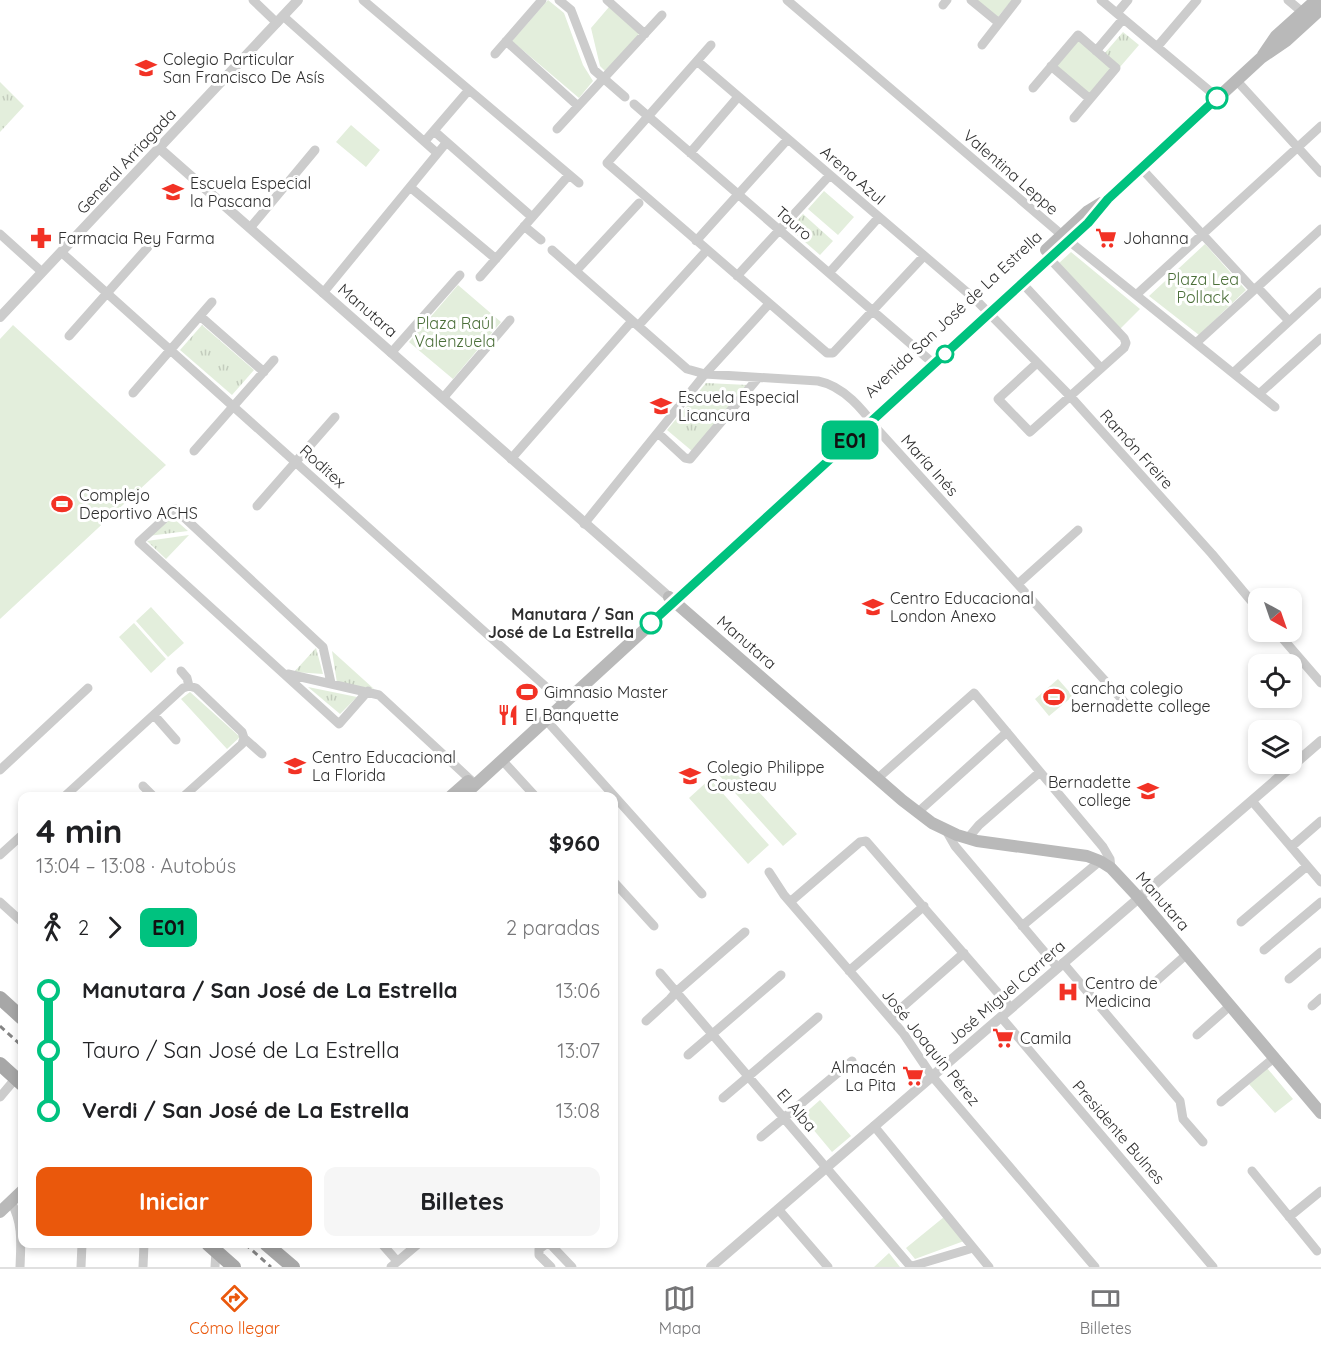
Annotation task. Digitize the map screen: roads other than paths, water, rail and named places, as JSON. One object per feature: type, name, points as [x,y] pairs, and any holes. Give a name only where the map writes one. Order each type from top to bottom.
[{"type":"main road","name":"Avenida San José de La Estrella","points":[[1306,16],[1316,0]]},
{"type":"main road","name":"Avenida San José de La Estrella","points":[[985,311],[1022,283],[1049,258],[1088,211],[1108,199],[1237,81],[1261,58],[1276,36],[1321,9]]},
{"type":"main road","name":"Avenida San José de La Estrella","points":[[466,792],[472,782],[1065,238]]},
{"type":"main road","name":"Manutara","points":[[672,600],[917,813],[947,831],[968,838],[1087,856],[1111,868],[1231,1005],[1321,1113]]},
{"type":"main road","name":"Avenida San José de La Estrella","points":[[457,792],[502,760],[546,720],[562,700]]},
{"type":"main road","points":[[0,998],[18,1014]]},
{"type":"main road","points":[[0,1064],[18,1080]]},
{"type":"main road","points":[[0,1212],[18,1195]]},
{"type":"main road","points":[[213,1248],[234,1267]]},
{"type":"main road","points":[[271,1248],[292,1267]]},
{"type":"street","points":[[253,0],[280,19],[437,153]]},
{"type":"street","name":"General Arriagada","points":[[0,316],[298,0]]},
{"type":"street","points":[[363,0],[579,183]]},
{"type":"street","points":[[495,54],[542,0]]},
{"type":"street","points":[[607,0],[645,34]]},
{"type":"street","name":"Valentina Leppe","points":[[787,0],[1065,238],[1275,407]]},
{"type":"street","points":[[971,0],[999,23]]},
{"type":"street","points":[[982,45],[1017,0]]},
{"type":"street","points":[[1101,0],[1218,98]]},
{"type":"street","points":[[1096,51],[1128,0]]},
{"type":"street","points":[[1157,47],[1197,0]]},
{"type":"street","points":[[1288,0],[1306,16]]},
{"type":"street","points":[[566,2],[594,70],[626,97]]},
{"type":"street","points":[[557,129],[662,15]]},
{"type":"street","points":[[1033,88],[1078,35],[1116,68],[1074,118]]},
{"type":"street","points":[[506,41],[578,106]]},
{"type":"street","points":[[711,45],[607,163],[829,354],[924,256]]},
{"type":"street","name":"Arena Azul","points":[[697,62],[985,311]]},
{"type":"street","points":[[1051,66],[1090,99]]},
{"type":"street","points":[[1237,81],[1321,173]]},
{"type":"street","points":[[425,141],[468,91]]},
{"type":"street","points":[[690,153],[738,97]]},
{"type":"street","name":"Tauro","points":[[634,104],[931,361]]},
{"type":"street","points":[[1137,296],[1321,126]]},
{"type":"street","points":[[434,131],[532,217]]},
{"type":"street","points":[[696,241],[788,139]]},
{"type":"street","points":[[323,293],[446,143]]},
{"type":"street","name":"Manutara","points":[[159,148],[672,600]]},
{"type":"street","points":[[250,228],[315,150]]},
{"type":"street","points":[[1141,168],[1203,235],[1290,321]]},
{"type":"street","points":[[480,277],[569,175]]},
{"type":"street","points":[[738,276],[830,175]]},
{"type":"street","points":[[410,187],[496,259]]},
{"type":"street","points":[[576,271],[639,203]]},
{"type":"street","points":[[829,273],[879,217]]},
{"type":"street","points":[[524,226],[541,240]]},
{"type":"street","points":[[1196,343],[1321,229]]},
{"type":"street","points":[[0,234],[42,272]]},
{"type":"street","points":[[69,336],[147,247]]},
{"type":"street","name":"María Inés","points":[[552,250],[687,369],[705,374],[824,382],[842,392],[859,406],[1126,705]]},
{"type":"street","points":[[511,459],[635,323],[707,250]]},
{"type":"street","name":"Roditex","points":[[61,252],[562,700]]},
{"type":"street","points":[[1037,363],[998,399],[1030,432],[1126,344],[1124,338],[1049,258]]},
{"type":"street","points":[[391,353],[460,275]]},
{"type":"street","points":[[1022,283],[1101,368]]},
{"type":"street","points":[[1233,373],[1321,292]]},
{"type":"street","points":[[133,393],[212,302]]},
{"type":"street","points":[[584,524],[705,374],[769,304]]},
{"type":"street","name":"Ramón Freire","points":[[985,311],[1070,396],[1248,597]]},
{"type":"street","points":[[200,316],[264,372]]},
{"type":"street","points":[[442,398],[510,320]]},
{"type":"street","points":[[1259,394],[1321,338]]},
{"type":"street","points":[[194,451],[274,360]]},
{"type":"street","points":[[658,434],[685,458],[690,459],[759,378]]},
{"type":"street","points":[[257,506],[335,417]]},
{"type":"street","points":[[330,683],[323,647],[175,509],[139,542],[339,724],[369,691]]},
{"type":"street","points":[[1018,584],[1078,530]]},
{"type":"street","points":[[1286,642],[1321,683]]},
{"type":"street","points":[[181,671],[188,678],[189,686]]},
{"type":"street","points":[[286,674],[380,695],[472,782]]},
{"type":"street","points":[[73,792],[183,688],[189,686],[196,688],[242,732],[244,738],[242,744],[188,792]]},
{"type":"street","points":[[0,770],[88,688]]},
{"type":"street","points":[[877,779],[974,693],[1103,847],[1110,859],[1111,868]]},
{"type":"street","points":[[154,715],[176,740]]},
{"type":"street","points":[[546,720],[611,792]]},
{"type":"street","points":[[917,813],[1007,732]]},
{"type":"street","points":[[244,738],[262,754]]},
{"type":"street","name":"José Miguel Carrera","points":[[711,1267],[1321,741]]},
{"type":"street","points":[[502,760],[531,792]]},
{"type":"street","points":[[968,838],[979,825],[1040,772]]},
{"type":"street","points":[[143,786],[149,792]]},
{"type":"street","points":[[618,800],[702,894]]},
{"type":"street","points":[[1252,801],[1321,882]]},
{"type":"street","points":[[1291,847],[1321,821]]},
{"type":"street","points":[[947,831],[955,846],[1022,926],[1060,965],[1180,1101],[1183,1119],[1203,1142]]},
{"type":"street","points":[[0,855],[18,839]]},
{"type":"street","points":[[790,902],[864,840],[1011,1008]]},
{"type":"street","points":[[1022,926],[1100,861]]},
{"type":"street","points":[[1241,922],[1307,866]]},
{"type":"street","name":"José Joaquín Pérez","points":[[769,872],[790,902],[912,1045],[932,1076],[1095,1267]]},
{"type":"street","points":[[618,886],[654,926]]},
{"type":"street","points":[[1264,950],[1321,902]]},
{"type":"street","points":[[0,903],[18,919]]},
{"type":"street","points":[[849,971],[924,906]]},
{"type":"street","points":[[646,1021],[745,932]]},
{"type":"street","points":[[1289,979],[1321,952]]},
{"type":"street","points":[[890,1018],[964,953]]},
{"type":"street","points":[[1152,984],[1187,954]]},
{"type":"street","name":"El Alba","points":[[660,973],[910,1266]]},
{"type":"street","points":[[688,1055],[781,975]]},
{"type":"street","points":[[1312,1006],[1321,998]]},
{"type":"street","points":[[1197,1035],[1231,1005]]},
{"type":"street","points":[[723,1098],[818,1017]]},
{"type":"street","name":"Presidente Bulnes","points":[[1001,1017],[1213,1267]]},
{"type":"street","points":[[1221,1102],[1275,1057]]},
{"type":"street","points":[[761,1137],[852,1061]]},
{"type":"street","points":[[0,1097],[18,1082]]},
{"type":"street","points":[[874,1126],[989,1267]]},
{"type":"street","points":[[1252,1171],[1317,1251]]},
{"type":"street","points":[[1289,1217],[1321,1191]]},
{"type":"street","points":[[11,1202],[18,1216]]},
{"type":"street","points":[[778,1209],[828,1267]]},
{"type":"street","points":[[20,1248],[20,1267]]},
{"type":"street","points":[[81,1267],[82,1248]]},
{"type":"street","points":[[143,1267],[144,1248]]},
{"type":"street","points":[[212,1248],[215,1267]]},
{"type":"street","points":[[384,1248],[394,1264],[413,1248]]},
{"type":"street","points":[[540,1248],[539,1255],[551,1267]]},
{"type":"street","points":[[554,1248],[572,1267]]},
{"type":"street","points":[[910,1266],[973,1248]]},
{"type":"railway","points":[[0,1026],[18,1042]]},
{"type":"railway","points":[[250,1248],[271,1267]]},
{"type":"place","name":"Colegio Particular San Francisco De Asís","points":[[146,68]]},
{"type":"place","name":"Escuela Especial la Pascana","points":[[173,192]]},
{"type":"place","name":"Farmacia Rey Farma","points":[[41,238]]},
{"type":"place","name":"Johanna","points":[[1106,238]]},
{"type":"place","name":"Escuela Especial Licancura","points":[[661,406]]},
{"type":"place","name":"Complejo Deportivo ACHS","points":[[62,504]]},
{"type":"place","name":"Centro Educacional London Anexo","points":[[873,607]]},
{"type":"place","name":"Manutara / San José de La Estrella","points":[[651,623]]},
{"type":"place","name":"Gimnasio Master","points":[[527,692]]},
{"type":"place","name":"cancha colegio bernadette college","points":[[1054,697]]},
{"type":"place","name":"El Banquette","points":[[508,715]]},
{"type":"place","name":"Centro Educacional La Florida","points":[[295,766]]},
{"type":"place","name":"Colegio Philippe Cousteau","points":[[690,776]]},
{"type":"place","name":"Bernadette college","points":[[1148,791]]},
{"type":"place","name":"Centro de Medicina","points":[[1068,992]]},
{"type":"place","name":"Camila","points":[[1003,1038]]},
{"type":"place","name":"Almacén La Pita","points":[[913,1076]]},
{"type":"park label","name":"Plaza Lea Pollack","points":[[1203,288]]},
{"type":"park label","name":"Plaza Raúl Valenzuela","points":[[455,332]]}]
